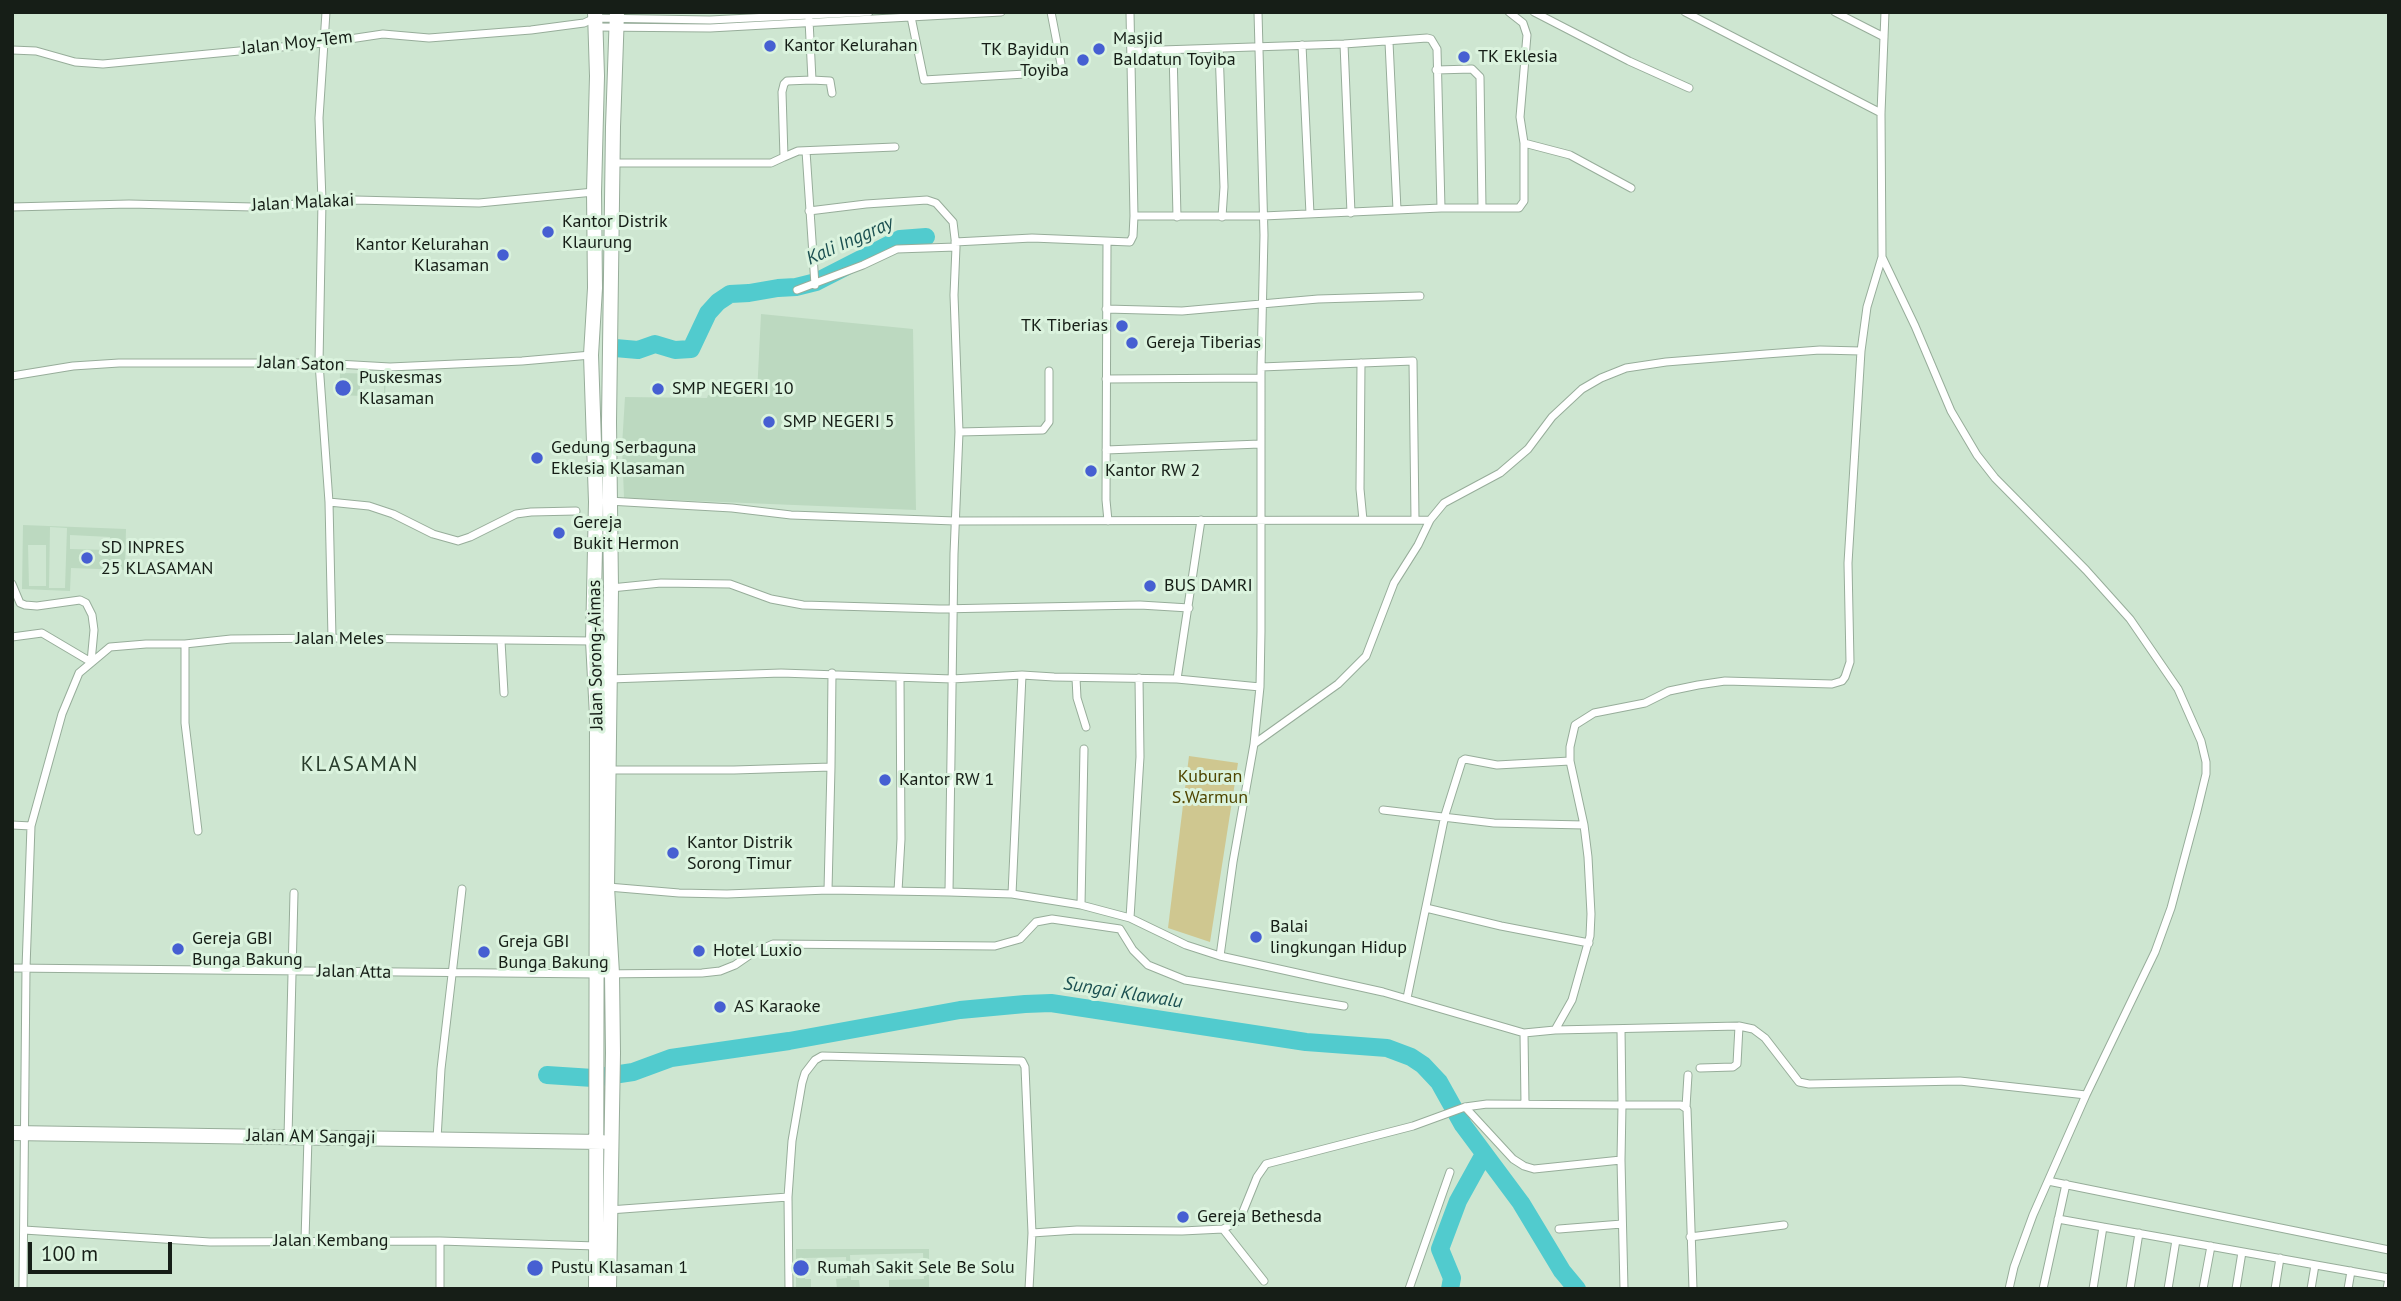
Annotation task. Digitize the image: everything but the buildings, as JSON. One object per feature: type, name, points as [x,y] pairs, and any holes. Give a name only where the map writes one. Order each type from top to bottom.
[{"type":"highway","name":"Jalan Sorong-Aimas","points":[[602,1142],[612,1090],[613,1053],[605,974],[593,641],[609,422],[617,19]]},
{"type":"highway","name":"Jalan Sorong-Aimas","points":[[592,20],[597,76],[591,355],[611,588],[605,974],[597,1053],[602,1142]]},
{"type":"highway","name":"Jalan AM Sangaji","points":[[20,1136],[602,1142]]},
{"type":"highway","points":[[602,1142],[609,1210],[609,1289]]},
{"type":"highway","points":[[596,1289],[602,1142]]},
{"type":"street","points":[[326,12],[319,118],[322,201],[319,363],[328,502],[332,638]]},
{"type":"street","points":[[617,19],[710,28],[810,24],[829,17],[869,12]]},
{"type":"street","points":[[617,19],[710,20],[764,15],[829,17],[1001,12]]},
{"type":"street","points":[[911,15],[924,80],[1059,72],[1061,64],[1051,12]]},
{"type":"street","points":[[797,290],[897,249],[1032,238],[1130,242],[1134,216],[1130,12]]},
{"type":"street","points":[[1220,956],[1254,744],[1260,687],[1263,216],[1261,47],[1258,12]]},
{"type":"street","points":[[1509,12],[1527,16],[1689,88]]},
{"type":"street","points":[[1685,12],[1881,113]]},
{"type":"street","points":[[1835,12],[1884,37]]},
{"type":"street","points":[[1555,1030],[1572,1000],[1589,943],[1591,914],[1584,825],[1570,761],[1570,747],[1576,725],[1594,713],[1646,703],[1669,691],[1698,685],[1726,681],[1832,684],[1842,681],[1850,662],[1848,563],[1861,351],[1867,307],[1882,257],[1881,113],[1885,12]]},
{"type":"street","points":[[809,15],[813,80]]},
{"type":"street","points":[[1134,216],[1222,217],[1441,208],[1519,208],[1523,204],[1524,143],[1520,117],[1527,16]]},
{"type":"street","name":"Jalan Moy-Tem","points":[[12,50],[36,51],[75,62],[103,64],[323,43],[383,34],[429,38],[460,37],[617,19]]},
{"type":"street","points":[[1131,51],[1432,39],[1437,49],[1441,208]]},
{"type":"street","points":[[1390,42],[1397,210]]},
{"type":"street","points":[[1345,44],[1351,213]]},
{"type":"street","points":[[1302,45],[1311,214]]},
{"type":"street","points":[[1219,49],[1224,187],[1222,217]]},
{"type":"street","points":[[1173,50],[1177,217]]},
{"type":"street","points":[[1436,70],[1472,69],[1480,77],[1482,208]]},
{"type":"street","points":[[784,157],[782,88],[788,81],[830,81],[832,93]]},
{"type":"street","points":[[1524,143],[1570,155],[1631,188]]},
{"type":"street","points":[[613,163],[771,163],[806,151],[895,148]]},
{"type":"street","points":[[806,151],[814,281]]},
{"type":"street","name":"Jalan Malakai","points":[[12,207],[253,207],[355,200],[479,203],[594,192]]},
{"type":"street","points":[[809,211],[927,200],[936,203],[953,222],[959,432],[953,609],[949,892]]},
{"type":"street","points":[[1107,243],[1108,521]]},
{"type":"street","points":[[1882,257],[1951,411],[1978,455],[1995,478],[2086,570],[2130,619],[2178,689],[2206,762],[2204,786],[2171,908],[2155,952],[2048,1181],[2014,1267],[2009,1289]]},
{"type":"street","points":[[1106,309],[1182,311],[1318,299],[1420,296]]},
{"type":"street","points":[[1254,744],[1338,684],[1366,656],[1394,583],[1430,520],[1444,503],[1500,473],[1528,449],[1552,417],[1583,389],[1626,368],[1666,362],[1820,350],[1861,351]]},
{"type":"street","name":"Jalan Saton","points":[[12,376],[73,366],[119,363],[319,363],[354,367],[424,367],[591,355]]},
{"type":"street","points":[[1261,367],[1413,361],[1415,520]]},
{"type":"street","points":[[1361,363],[1360,489],[1363,520]]},
{"type":"street","points":[[959,432],[1043,430],[1049,422],[1049,372]]},
{"type":"street","points":[[1107,379],[1261,378]]},
{"type":"street","points":[[1107,450],[1260,444]]},
{"type":"street","points":[[328,502],[369,506],[393,514],[433,534],[458,541],[516,514],[576,511]]},
{"type":"street","points":[[604,502],[732,508],[791,515],[955,521],[1430,520]]},
{"type":"street","points":[[1177,679],[1201,520]]},
{"type":"street","points":[[611,588],[661,583],[730,584],[771,599],[803,605],[953,609],[1127,605],[1189,608]]},
{"type":"street","points":[[12,584],[20,603],[25,606]]},
{"type":"street","points":[[12,604],[37,606],[83,601],[90,609],[93,621],[91,662],[79,673],[69,694],[31,826],[20,1136],[24,1230],[23,1289]]},
{"type":"street","points":[[12,637],[41,633],[91,662]]},
{"type":"street","name":"Jalan Meles","points":[[91,662],[110,647],[231,639],[593,641]]},
{"type":"street","points":[[502,641],[504,693]]},
{"type":"street","points":[[185,644],[185,723],[198,831]]},
{"type":"street","points":[[609,679],[832,673],[952,680],[1022,675],[1177,679],[1260,687]]},
{"type":"street","points":[[828,890],[832,673]]},
{"type":"street","points":[[1012,894],[1022,675]]},
{"type":"street","points":[[898,891],[901,839],[900,678]]},
{"type":"street","points":[[1076,678],[1077,698],[1086,727]]},
{"type":"street","points":[[1130,918],[1140,757],[1139,678]]},
{"type":"street","points":[[1082,905],[1084,749]]},
{"type":"street","points":[[1407,998],[1445,815],[1459,769],[1465,759],[1497,765],[1570,761]]},
{"type":"street","points":[[608,770],[734,770],[831,766]]},
{"type":"street","points":[[1382,810],[1494,822],[1584,825]]},
{"type":"street","points":[[12,825],[31,826]]},
{"type":"street","points":[[607,887],[727,894],[828,890],[1012,894],[1082,905],[1130,918],[1186,945],[1220,956],[1407,998],[1524,1033],[1739,1026],[1753,1030],[1765,1038],[1799,1082],[1809,1084],[1960,1081],[2086,1095]]},
{"type":"street","points":[[437,1139],[441,1069],[462,889]]},
{"type":"street","points":[[288,1138],[293,893]]},
{"type":"street","points":[[1426,908],[1589,943]]},
{"type":"street","name":"Jalan Atta","points":[[12,968],[605,974],[720,971],[773,944],[995,946],[1020,939],[1036,922],[1052,919],[1120,929],[1140,958],[1162,972],[1185,980],[1344,1006]]},
{"type":"street","points":[[1700,1068],[1733,1067],[1737,1064],[1739,1026]]},
{"type":"street","points":[[1621,1029],[1624,1289]]},
{"type":"street","points":[[1524,1033],[1525,1104]]},
{"type":"street","points":[[789,1289],[788,1197],[792,1141],[802,1083],[815,1060],[822,1056],[1024,1062],[1032,1233],[1029,1289]]},
{"type":"street","points":[[1688,1075],[1686,1107],[1693,1289]]},
{"type":"street","points":[[1032,1233],[1223,1228],[1236,1222],[1242,1214],[1257,1177],[1266,1164],[1413,1126],[1460,1109],[1487,1104],[1686,1107]]},
{"type":"street","points":[[1460,1109],[1524,1166],[1534,1169],[1621,1160]]},
{"type":"street","points":[[304,1240],[308,1137]]},
{"type":"street","points":[[1409,1289],[1450,1171]]},
{"type":"street","points":[[2048,1181],[2389,1250]]},
{"type":"street","points":[[2043,1289],[2066,1184]]},
{"type":"street","points":[[609,1210],[788,1197]]},
{"type":"street","points":[[2058,1219],[2389,1278],[2387,1289]]},
{"type":"street","points":[[1559,1228],[1622,1224]]},
{"type":"street","points":[[1690,1237],[1784,1225]]},
{"type":"street","points":[[2093,1289],[2103,1227]]},
{"type":"street","points":[[1223,1228],[1264,1281]]},
{"type":"street","name":"Jalan Kembang","points":[[24,1230],[196,1241],[440,1241],[596,1246]]},
{"type":"street","points":[[2130,1289],[2139,1233]]},
{"type":"street","points":[[2168,1289],[2176,1240]]},
{"type":"street","points":[[440,1241],[440,1289]]},
{"type":"street","points":[[2203,1289],[2211,1246]]},
{"type":"street","points":[[2236,1289],[2242,1252]]},
{"type":"street","points":[[2275,1289],[2280,1258]]},
{"type":"street","points":[[2311,1289],[2315,1265]]},
{"type":"street","points":[[2348,1289],[2351,1271]]},
{"type":"shaded area","name":"SMP NEGERI 5","points":[[761,314],[913,329],[916,510],[624,498],[622,446],[625,397],[707,398],[708,395],[757,394]]},
{"type":"shaded area","name":"Puskesmas Klasaman","points":[[340,373],[386,374],[385,397],[339,395]],"holes":[[[360,382],[384,383],[384,395],[360,394]]]},
{"type":"shaded area","name":"SD INPRES 25 KLASAMAN","points":[[23,525],[126,529],[125,570],[71,568],[70,591],[22,589]],"holes":[[[50,527],[67,528],[65,588],[49,588]],[[70,535],[110,537],[110,550],[70,549]],[[28,545],[46,545],[46,586],[29,586]]]},
{"type":"shaded area","name":"Rumah Sakit Sele Be Solu","points":[[796,1249],[929,1249],[929,1289],[889,1289],[889,1280],[924,1279],[923,1253],[850,1255],[851,1280],[859,1280],[860,1289],[837,1289],[836,1279],[847,1278],[846,1257],[805,1258],[805,1279],[811,1279],[811,1289],[796,1289]]},
{"type":"green space","name":"Kuburan S.Warmun","points":[[1189,756],[1238,763],[1210,942],[1168,928]]},
{"type":"waterway","name":"Kali Inggray","points":[[615,348],[638,350],[655,344],[675,350],[691,349],[708,313],[730,294],[796,287],[816,282],[900,239],[926,237]]},
{"type":"waterway","name":"Sungai Klawalu","points":[[547,1075],[593,1078],[633,1072],[671,1058],[789,1041],[960,1010],[1051,1003],[1306,1042],[1387,1048],[1411,1057],[1439,1082],[1463,1125],[1521,1203],[1562,1271],[1577,1289]]},
{"type":"waterway","points":[[1450,1289],[1452,1278],[1440,1249],[1458,1201],[1484,1154]]},
{"type":"place","name":"Kantor Kelurahan","points":[[770,46]]},
{"type":"place","name":"Masjid Baldatun Toyiba","points":[[1099,49]]},
{"type":"place","name":"TK Eklesia","points":[[1464,57]]},
{"type":"place","name":"TK Bayidun Toyiba","points":[[1083,60]]},
{"type":"place","name":"Kantor Distrik Klaurung","points":[[548,232]]},
{"type":"place","name":"Kantor Kelurahan Klasaman","points":[[503,255]]},
{"type":"place","name":"TK Tiberias","points":[[1122,326]]},
{"type":"place","name":"Gereja Tiberias","points":[[1132,343]]},
{"type":"place","name":"Puskesmas Klasaman","points":[[343,388]]},
{"type":"place","name":"SMP NEGERI 10","points":[[658,389]]},
{"type":"place","name":"SMP NEGERI 5","points":[[769,422]]},
{"type":"place","name":"Gedung Serbaguna Eklesia Klasaman","points":[[537,458]]},
{"type":"place","name":"Kantor RW 2","points":[[1091,471]]},
{"type":"place","name":"Gereja Bukit Hermon","points":[[559,533]]},
{"type":"place","name":"SD INPRES 25 KLASAMAN","points":[[87,558]]},
{"type":"place","name":"BUS DAMRI","points":[[1150,586]]},
{"type":"place","name":"Kantor RW 1","points":[[885,780]]},
{"type":"place","name":"Kantor Distrik Sorong Timur","points":[[673,853]]},
{"type":"place","name":"Balai lingkungan Hidup","points":[[1256,937]]},
{"type":"place","name":"Gereja GBI Bunga Bakung","points":[[178,949]]},
{"type":"place","name":"Hotel Luxio","points":[[699,951]]},
{"type":"place","name":"Greja GBI Bunga Bakung","points":[[484,952]]},
{"type":"place","name":"AS Karaoke","points":[[720,1007]]},
{"type":"place","name":"Gereja Bethesda","points":[[1183,1217]]},
{"type":"place","name":"Pustu Klasaman 1","points":[[535,1268]]},
{"type":"place","name":"Rumah Sakit Sele Be Solu","points":[[801,1268]]},
{"type":"district","name":"KLASAMAN","points":[[360,765]]}]
